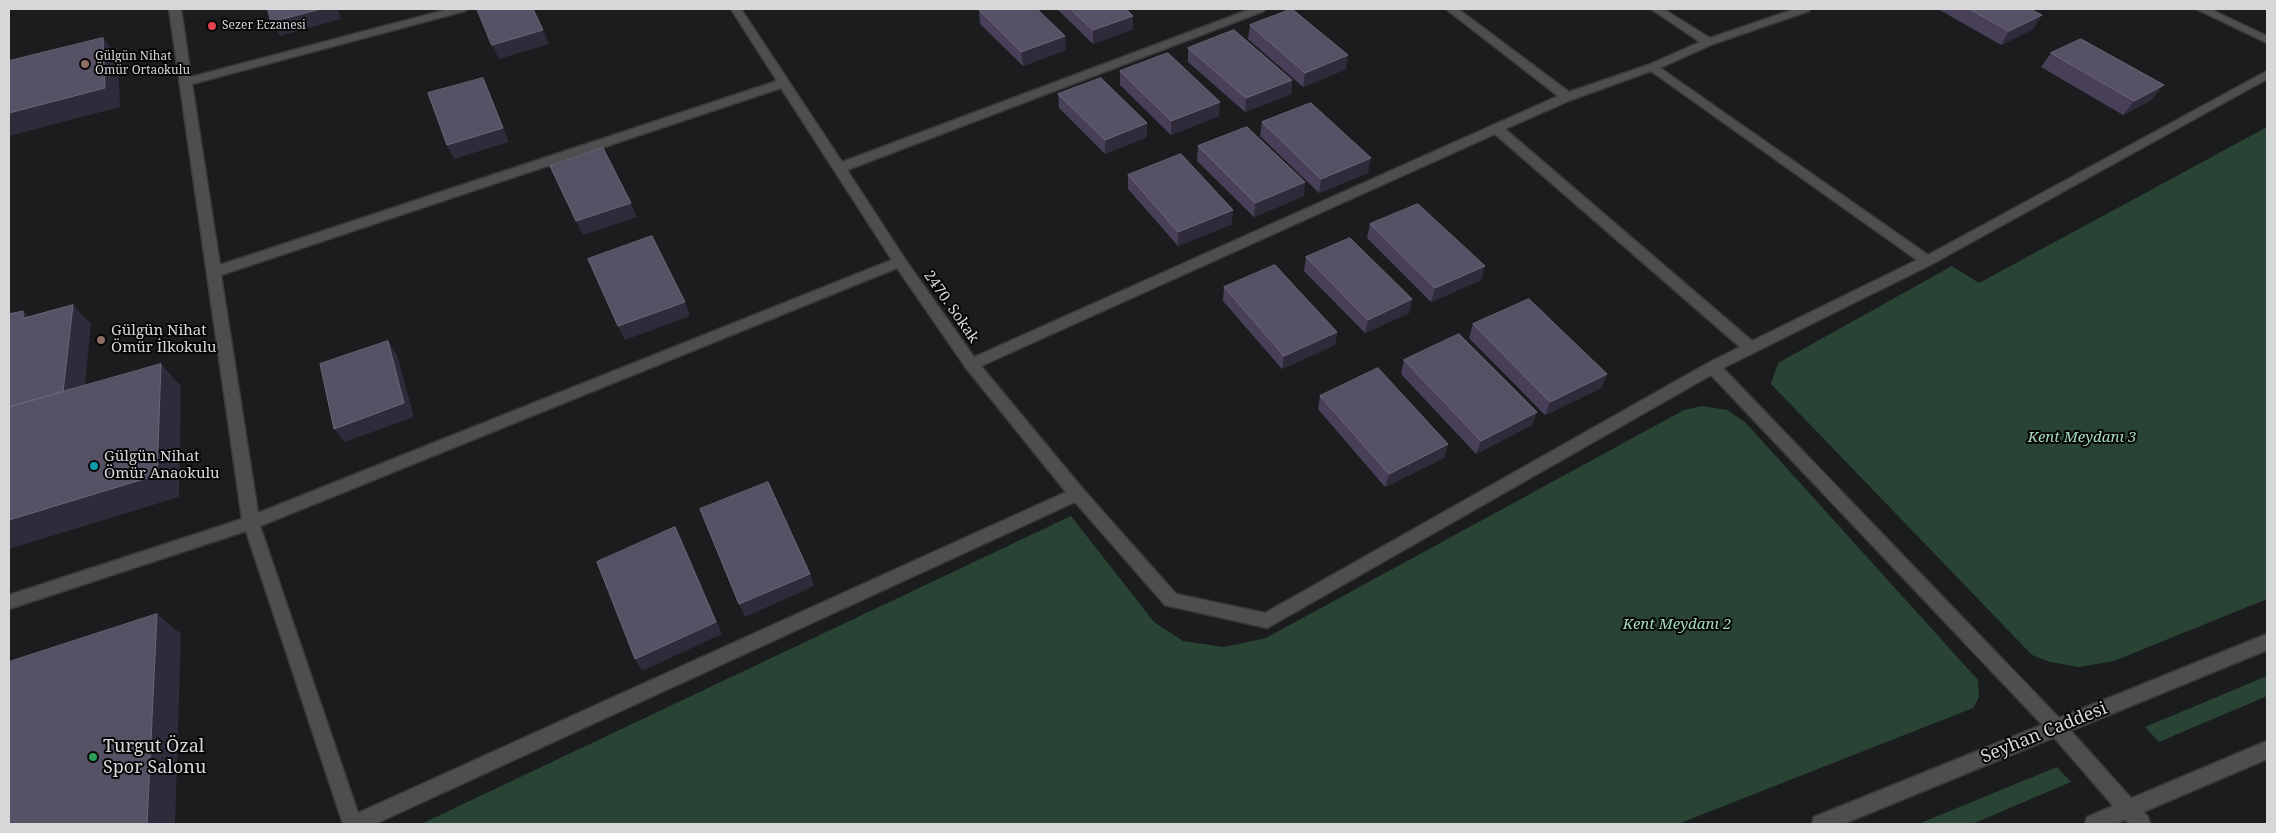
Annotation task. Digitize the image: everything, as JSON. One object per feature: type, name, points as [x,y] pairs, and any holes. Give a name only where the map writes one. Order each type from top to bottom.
[{"type":"street","points":[[175,9],[251,522],[353,824],[1077,494]]},
{"type":"street","points":[[186,82],[461,9]]},
{"type":"street","name":"2470. Sokak","points":[[736,9],[900,262],[971,364],[1077,494],[1171,600],[1267,621],[1713,367]]},
{"type":"street","points":[[839,168],[1260,9]]},
{"type":"street","points":[[1451,9],[1567,97]]},
{"type":"street","points":[[1656,9],[1709,42]]},
{"type":"street","points":[[971,364],[1567,97],[1652,67],[1709,42],[1805,9]]},
{"type":"street","points":[[2202,9],[2267,40]]},
{"type":"street","points":[[1652,67],[1927,261]]},
{"type":"street","points":[[2141,824],[2057,728],[1713,367],[1927,261],[2267,74]]},
{"type":"street","points":[[214,272],[784,83]]},
{"type":"street","points":[[1497,129],[1752,349]]},
{"type":"street","points":[[9,602],[251,522],[900,262]]},
{"type":"street","name":"Seyhan Caddesi","points":[[1821,824],[2267,642]]},
{"type":"street","points":[[2094,824],[2267,750]]},
{"type":"green space","name":"Kent Meydanı 3","points":[[2267,127],[2267,599],[2114,661],[2079,667],[2050,662],[2032,655],[1771,384],[1778,363],[1952,266],[1979,283]]},
{"type":"green space","name":"Kent Meydanı 2","points":[[1702,406],[1727,410],[1745,422],[1978,680],[1979,697],[1973,708],[1678,824],[421,824],[1071,516],[1154,622],[1183,641],[1224,647],[1266,638],[1684,410]]},
{"type":"green space","points":[[2267,676],[2267,696],[2159,742],[2145,727]]},
{"type":"green space","points":[[2057,767],[2071,782],[1972,824],[1918,824]]},
{"type":"building","points":[[268,9],[321,9],[271,22]]},
{"type":"building","points":[[477,9],[533,9],[543,30],[492,45]]},
{"type":"building","points":[[1037,9],[1065,36],[1021,52],[979,10]]},
{"type":"building","points":[[1071,9],[1126,9],[1133,16],[1093,30]]},
{"type":"building","points":[[1292,9],[1348,55],[1305,73],[1250,25]]},
{"type":"building","points":[[1970,9],[2030,9],[2042,15],[2009,31]]},
{"type":"building","points":[[1234,30],[1292,80],[1246,98],[1188,48]]},
{"type":"building","points":[[103,38],[105,88],[9,113],[9,61]]},
{"type":"building","points":[[2081,39],[2164,85],[2134,101],[2051,53]]},
{"type":"building","points":[[1168,53],[1220,102],[1171,121],[1120,71]]},
{"type":"building","points":[[483,78],[503,128],[447,145],[428,93]]},
{"type":"building","points":[[1101,78],[1147,123],[1105,140],[1058,94]]},
{"type":"building","points":[[1311,103],[1371,158],[1321,179],[1262,122]]},
{"type":"building","points":[[1247,127],[1305,182],[1255,203],[1198,146]]},
{"type":"building","points":[[603,148],[631,203],[576,221],[550,166]]},
{"type":"building","points":[[1181,154],[1233,210],[1178,232],[1128,175]]},
{"type":"building","points":[[1418,204],[1485,266],[1435,288],[1370,224]]},
{"type":"building","points":[[652,236],[685,302],[618,326],[588,259]]},
{"type":"building","points":[[1350,238],[1412,299],[1368,320],[1306,257]]},
{"type":"building","points":[[1275,265],[1337,332],[1284,356],[1224,287]]},
{"type":"building","points":[[1529,299],[1607,374],[1550,402],[1473,324]]},
{"type":"building","points":[[73,305],[63,392],[9,407],[9,314],[23,311],[23,318]]},
{"type":"building","points":[[1459,334],[1537,412],[1481,441],[1404,360]]},
{"type":"building","points":[[388,341],[404,403],[334,429],[320,364]]},
{"type":"building","name":"Gülgün Nihat Ömür Anaokulu","points":[[161,364],[157,475],[9,520],[9,407]]},
{"type":"building","points":[[1378,368],[1448,444],[1389,474],[1320,396]]},
{"type":"building","points":[[768,482],[810,574],[739,604],[700,509]]},
{"type":"building","points":[[675,527],[716,622],[635,659],[597,562]]},
{"type":"building","name":"Turgut Özal Spor Salonu","points":[[157,614],[147,824],[9,824],[9,662]]},
{"type":"place","name":"Sezer Eczanesi","points":[[212,26]]},
{"type":"place","name":"Gülgün Nihat Ömür Ortaokulu","points":[[85,64]]},
{"type":"place","name":"Gülgün Nihat Ömür İlkokulu","points":[[101,340]]},
{"type":"place","name":"Gülgün Nihat Ömür Anaokulu","points":[[94,466]]},
{"type":"place","name":"Turgut Özal Spor Salonu","points":[[93,757]]}]
